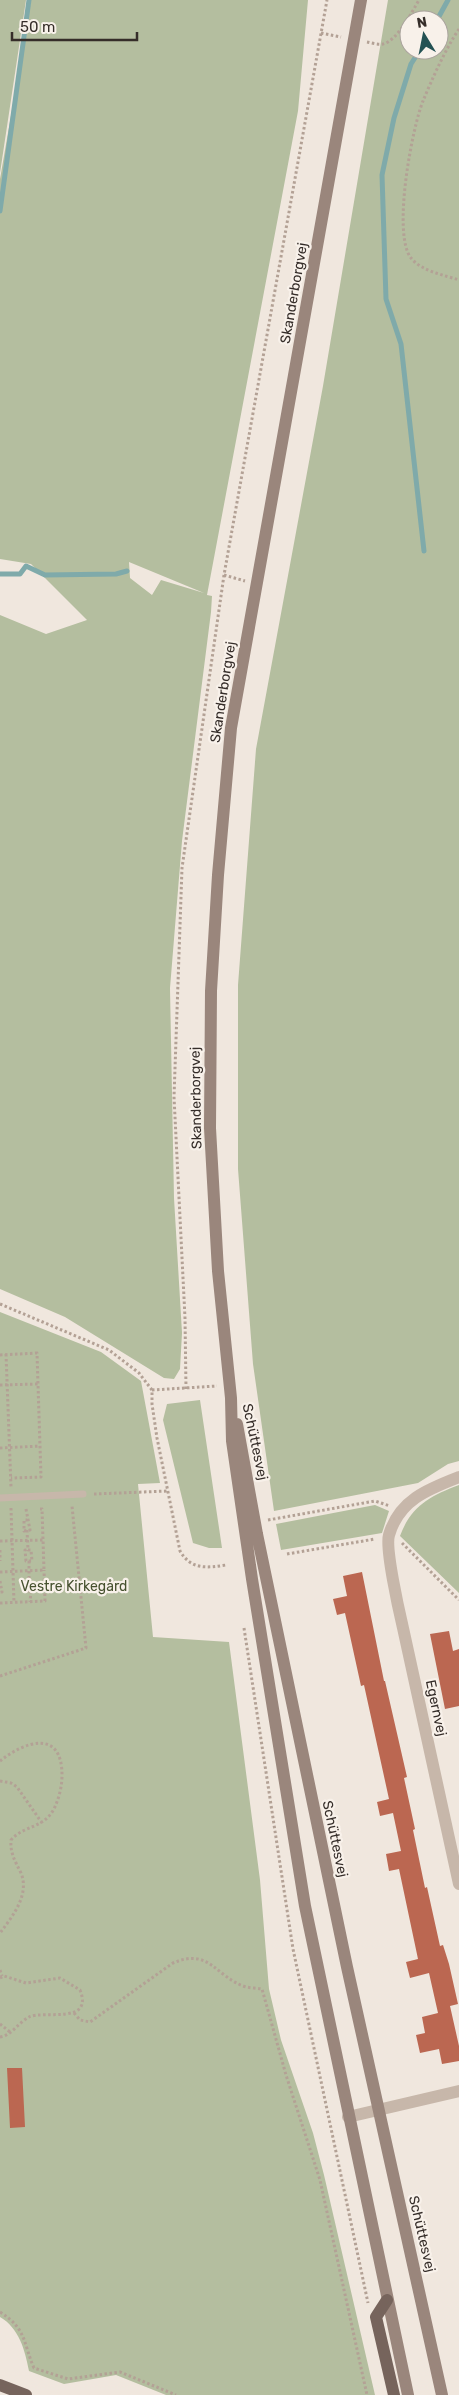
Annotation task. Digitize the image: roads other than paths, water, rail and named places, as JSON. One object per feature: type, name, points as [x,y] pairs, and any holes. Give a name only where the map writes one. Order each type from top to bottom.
[{"type":"main road","name":"Skanderborgvej","points":[[231,1398],[218,1271],[210,1128],[210,991],[231,728],[355,40],[360,3]]},
{"type":"main road","name":"Schüttesvej","points":[[231,1398],[240,1435],[257,1534],[347,1967],[442,2395]]},
{"type":"main road","name":"Schüttesvej","points":[[231,1398],[232,1441],[252,1580],[304,1906],[408,2395]]},
{"type":"main road","points":[[387,2300],[376,2317],[394,2395]]},
{"type":"main road","points":[[0,2385],[26,2395]]},
{"type":"street","name":"Egernvej","points":[[459,1478],[424,1491],[402,1508],[388,1536],[395,1592],[459,1884]]},
{"type":"street","points":[[348,2117],[459,2091]]},
{"type":"lane","points":[[0,1498],[87,1494]]},
{"type":"waterway","points":[[0,211],[29,0]]},
{"type":"waterway","points":[[442,10],[448,0]]},
{"type":"waterway","points":[[414,60],[394,118],[382,175],[386,299],[401,344],[424,551]]},
{"type":"waterway","points":[[0,574],[20,574],[26,566],[45,575],[116,574],[127,571]]},
{"type":"park label","name":"Vestre Kirkegård","points":[[74,1586]]}]
